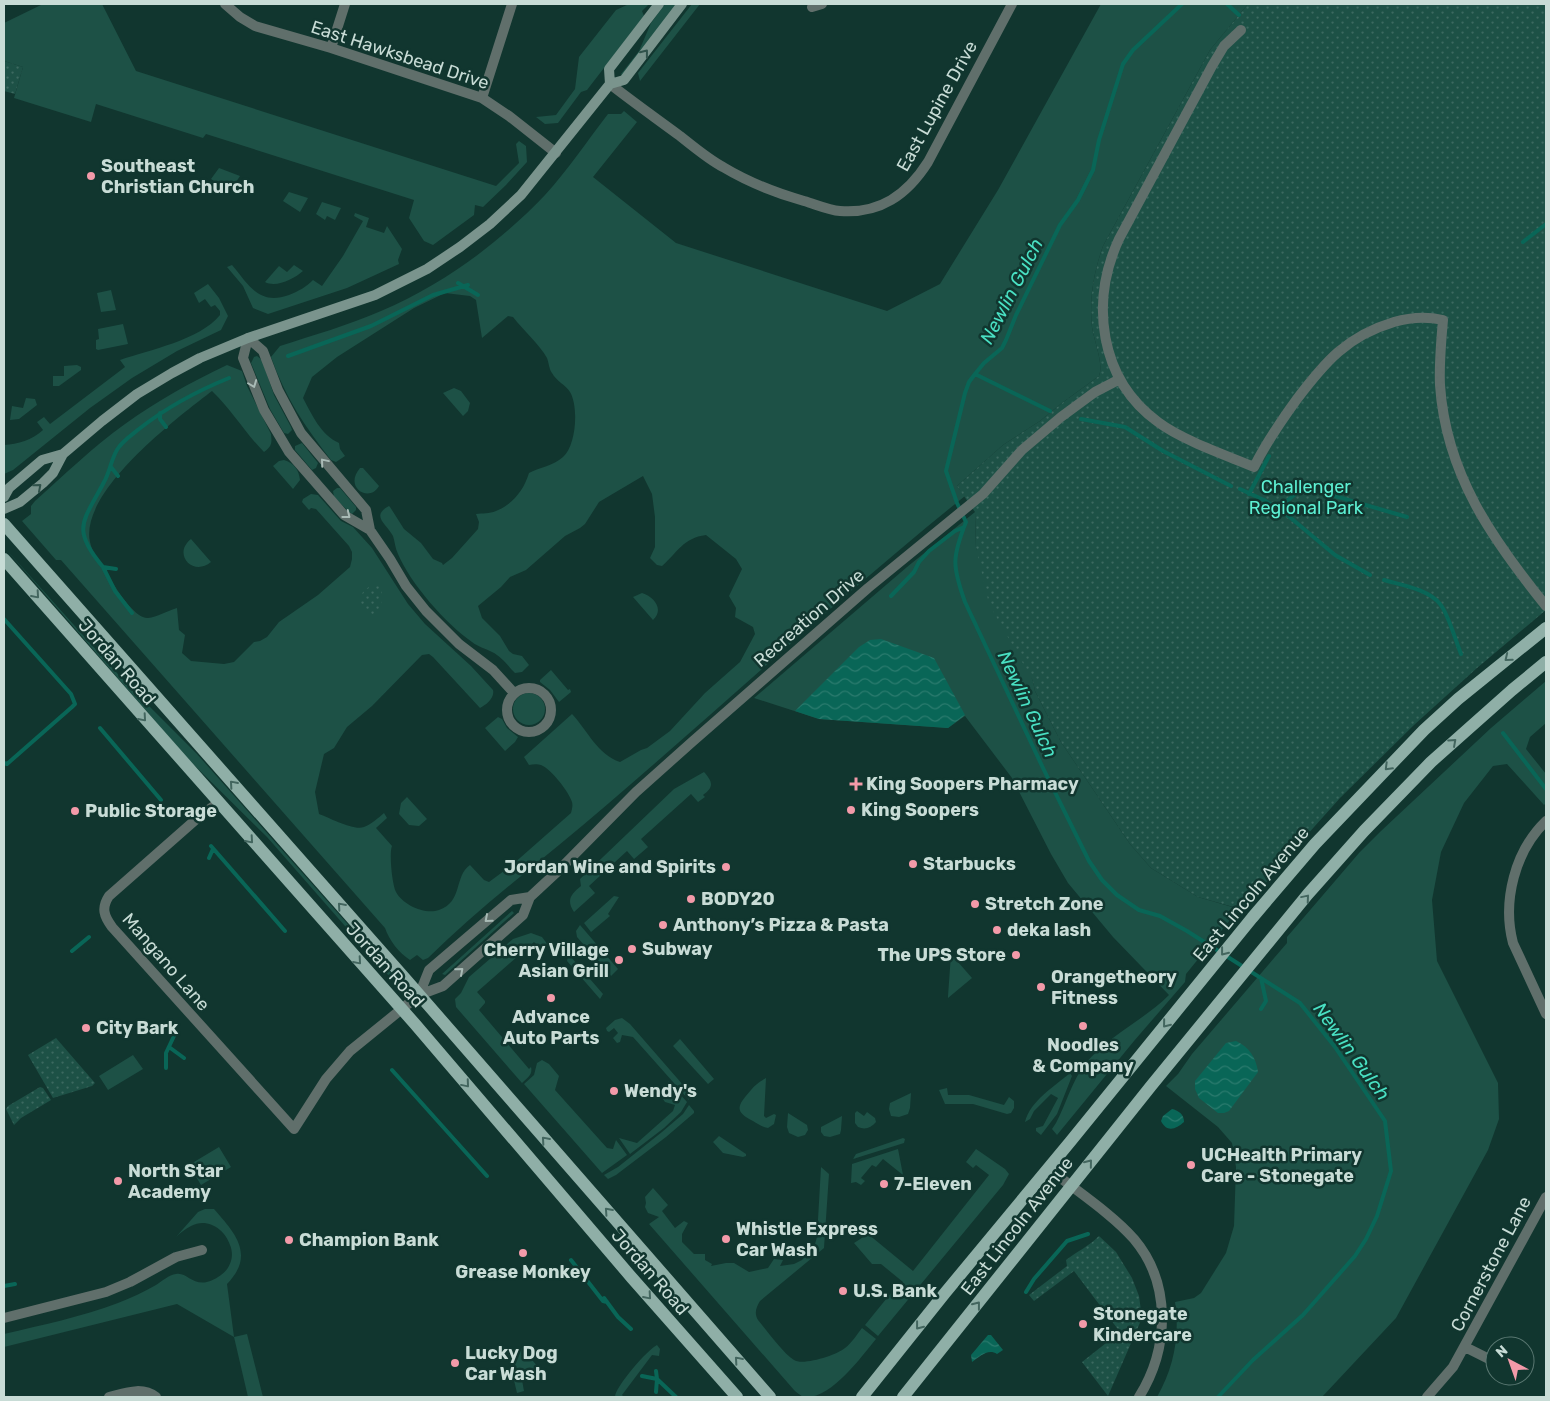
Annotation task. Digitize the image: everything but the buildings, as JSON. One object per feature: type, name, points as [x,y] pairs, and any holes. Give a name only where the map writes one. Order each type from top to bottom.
[{"type":"main road","name":"Jordan Road","points":[[4,524],[770,1397]]},
{"type":"main road","name":"Jordan Road","points":[[4,559],[400,1009],[737,1397]]},
{"type":"main road","name":"East Lincoln Avenue","points":[[862,1397],[944,1293],[1320,837],[1424,730],[1458,699],[1546,628]]},
{"type":"main road","name":"East Lincoln Avenue","points":[[903,1397],[1219,1003],[1364,831],[1431,762],[1546,662]]},
{"type":"street","name":"East Hawksbead Drive","points":[[225,4],[240,17],[255,26],[331,48],[482,98],[493,104],[556,153]]},
{"type":"street","points":[[331,48],[345,4]]},
{"type":"street","points":[[482,98],[512,4]]},
{"type":"street","points":[[610,84],[609,69],[659,4]]},
{"type":"street","points":[[4,509],[20,502],[53,473],[63,454],[102,421],[155,383],[200,358],[248,338],[359,302],[427,269],[460,247],[500,215],[521,195],[610,84],[624,80],[682,4]]},
{"type":"street","name":"East Lupine Drive","points":[[610,84],[712,161],[736,174],[791,197],[833,209],[854,211],[871,208],[897,197],[918,178],[1012,4]]},
{"type":"street","points":[[1240,30],[1224,46],[1206,76],[1119,239],[1109,262],[1104,287],[1103,322],[1108,348],[1120,379],[1144,410],[1159,423],[1254,468],[1269,439],[1313,378],[1328,360],[1347,344],[1371,330],[1402,320],[1422,317],[1443,320],[1440,362],[1441,393],[1450,443],[1460,473],[1479,514],[1523,577],[1546,606]]},
{"type":"street","points":[[248,338],[263,351],[278,390],[301,434],[366,510],[370,530],[406,586],[426,611],[453,638],[493,670],[514,693]]},
{"type":"street","points":[[248,338],[243,358],[264,410],[289,452],[344,515],[370,530]]},
{"type":"street","name":"Recreation Drive","points":[[419,995],[442,986],[523,915],[530,897],[650,780],[853,601],[983,494],[1022,450],[1086,398],[1120,379]]},
{"type":"street","points":[[4,497],[9,488],[42,460],[63,454]]},
{"type":"street","points":[[534,688],[546,696],[552,708],[548,722],[544,727],[531,733],[524,732],[512,725],[506,712],[507,705],[514,693],[520,689],[534,688]]},
{"type":"street","name":"Mangano Lane","points":[[218,802],[109,896],[104,908],[105,914],[116,930],[294,1129],[339,1063],[350,1051],[400,1009]]},
{"type":"street","points":[[1546,820],[1530,841],[1519,862],[1512,888],[1510,911],[1513,943],[1546,1014]]},
{"type":"street","name":"Recreation Drive","points":[[419,995],[429,970],[511,900],[530,897]]},
{"type":"street","points":[[400,1009],[419,995]]},
{"type":"street","points":[[1048,1168],[1112,1219],[1135,1240],[1155,1277],[1161,1300],[1162,1340],[1157,1362],[1139,1397]]},
{"type":"street","name":"Cornerstone Lane","points":[[1427,1397],[1448,1374],[1465,1346],[1546,1197]]},
{"type":"street","points":[[4,1318],[106,1292],[130,1282],[176,1257],[202,1250]]},
{"type":"street","name":"Cornerstone Lane","points":[[1465,1346],[1485,1357]]},
{"type":"street","points":[[109,1397],[136,1391],[151,1393],[156,1397]]},
{"type":"green space","points":[[43,4],[102,4],[136,71],[496,186],[519,163],[516,144],[519,141],[526,146],[527,162],[483,207],[475,205],[474,215],[433,245],[424,241],[409,218],[414,200],[206,134],[203,138],[96,104],[91,122],[14,98],[23,67],[4,61],[4,23]]},
{"type":"green space","points":[[629,4],[649,4],[642,11],[644,16],[587,90],[581,92],[558,123],[545,124],[536,117],[556,115],[575,89],[579,57],[616,10]]},
{"type":"green space","points":[[665,4],[677,4],[622,76],[621,74],[639,51],[651,23]]},
{"type":"green space","points":[[692,4],[700,4],[640,81],[638,73]]},
{"type":"green space","points":[[1101,4],[1248,4],[1210,50],[1103,246],[1095,275],[1091,306],[1092,327],[1100,365],[1099,376],[1040,421],[1003,445],[957,486],[965,496],[830,609],[609,803],[494,898],[428,958],[423,960],[417,955],[410,960],[398,950],[385,928],[61,560],[56,560],[22,521],[31,514],[31,506],[35,501],[90,452],[137,416],[174,392],[227,365],[242,371],[247,386],[271,434],[269,448],[264,452],[212,391],[155,437],[115,479],[100,501],[91,522],[90,542],[94,554],[122,596],[139,615],[148,618],[177,608],[179,630],[185,635],[182,653],[191,661],[224,664],[234,662],[254,642],[267,637],[279,622],[318,595],[350,567],[352,552],[349,546],[316,509],[311,508],[309,510],[302,502],[303,499],[311,494],[318,495],[341,521],[353,527],[372,548],[408,604],[425,624],[471,666],[493,690],[491,698],[480,708],[433,657],[429,654],[422,655],[372,706],[347,727],[334,748],[324,754],[315,792],[319,814],[348,826],[360,828],[375,821],[384,813],[387,818],[376,828],[392,846],[391,869],[396,892],[399,897],[415,908],[427,911],[439,910],[452,901],[465,870],[470,865],[484,880],[489,882],[512,865],[571,813],[572,802],[559,781],[545,767],[535,764],[529,765],[524,757],[572,714],[605,754],[620,762],[647,748],[670,731],[705,693],[740,662],[755,634],[753,627],[735,617],[736,608],[729,596],[742,569],[736,559],[706,535],[686,542],[662,566],[657,565],[650,558],[655,547],[655,517],[652,494],[643,476],[599,502],[585,524],[565,536],[526,570],[510,577],[478,606],[482,618],[500,636],[509,651],[522,656],[529,665],[522,672],[515,673],[498,656],[474,644],[440,614],[411,577],[397,552],[393,536],[380,517],[383,510],[389,506],[404,529],[421,543],[433,559],[443,565],[452,558],[478,529],[479,522],[476,514],[493,512],[507,505],[521,491],[529,473],[563,457],[571,444],[573,436],[575,407],[570,392],[554,376],[550,370],[547,358],[540,348],[513,317],[508,316],[482,338],[476,300],[470,296],[445,293],[414,308],[337,357],[312,377],[303,398],[322,430],[339,443],[340,449],[345,456],[336,462],[331,460],[296,411],[271,357],[280,346],[356,321],[404,300],[427,288],[469,261],[508,230],[545,195],[570,166],[608,114],[621,114],[624,111],[637,122],[593,177],[676,243],[887,311],[940,284],[998,190]]},
{"type":"green space","name":"Challenger Regional Park","points":[[1248,4],[1546,4],[1546,610],[1477,668],[1414,725],[1340,798],[1306,836],[1295,845],[1244,910],[1198,897],[1151,868],[1130,844],[1061,742],[1035,691],[1033,681],[989,604],[976,548],[975,512],[957,486],[1003,445],[1040,421],[1099,376],[1100,365],[1092,327],[1091,306],[1095,275],[1103,246],[1210,50]]},
{"type":"green space","points":[[4,61],[23,67],[15,94],[4,91]]},
{"type":"green space","points":[[219,168],[240,176],[232,188],[225,184],[220,185],[211,179]]},
{"type":"green space","points":[[289,192],[308,198],[300,212],[283,201]]},
{"type":"green space","points":[[322,202],[341,208],[335,220],[327,216],[325,220],[316,214]]},
{"type":"green space","points":[[355,213],[369,218],[366,227],[384,233],[387,226],[402,249],[398,260],[399,264],[347,288],[268,314],[253,308],[243,286],[227,267],[232,265],[256,292],[270,298],[289,295],[302,289],[313,280],[322,286],[343,256],[363,221],[354,216]]},
{"type":"green space","points":[[294,265],[303,271],[295,277],[285,282],[274,284],[265,282],[279,266],[287,272]]},
{"type":"green space","points":[[208,284],[219,298],[228,316],[221,330],[177,351],[132,378],[90,408],[13,470],[4,474],[4,445],[25,441],[39,433],[43,430],[37,422],[44,417],[50,424],[125,367],[120,360],[187,338],[211,324],[220,315],[220,311],[215,305],[211,307],[205,299],[199,303],[194,293]]},
{"type":"green space","points":[[111,290],[116,310],[101,312],[97,293]]},
{"type":"green space","points":[[123,324],[128,344],[96,349],[96,340],[99,339],[98,329]]},
{"type":"green space","points":[[257,356],[262,360],[274,395],[291,427],[292,430],[288,434],[284,433],[270,409],[251,363],[254,357]]},
{"type":"green space","points":[[77,365],[81,367],[81,370],[59,386],[53,386],[53,376],[64,376],[64,366]]},
{"type":"green space","points":[[454,388],[461,391],[470,403],[468,411],[463,416],[443,393]]},
{"type":"green space","points":[[26,398],[35,399],[37,405],[19,419],[10,420],[12,406],[23,408]]},
{"type":"green space","points":[[302,443],[318,463],[316,468],[312,470],[295,450],[295,446]]},
{"type":"green space","points":[[284,460],[293,465],[298,473],[300,480],[293,489],[273,466],[279,461]]},
{"type":"green space","points":[[360,468],[363,468],[379,486],[375,491],[365,493],[356,487],[356,475]]},
{"type":"green space","points":[[340,488],[356,507],[352,514],[334,497],[333,491]]},
{"type":"green space","points":[[975,512],[976,548],[1033,681],[1035,691],[1061,742],[1130,844],[1151,868],[1198,897],[1239,909],[1186,974],[1185,982],[1057,1135],[1052,1129],[1060,1116],[1076,1078],[1085,1064],[1104,1045],[1169,995],[1113,937],[1068,883],[1012,778],[965,716],[948,728],[819,719],[754,698],[907,567]]},
{"type":"green space","points":[[191,539],[211,562],[198,567],[187,562],[184,557],[184,551]]},
{"type":"green space","points":[[4,547],[125,682],[197,754],[391,973],[390,976],[267,837],[189,760]]},
{"type":"green space","points":[[371,585],[380,585],[382,590],[381,611],[376,615],[365,612],[359,602],[363,592]]},
{"type":"green space","points":[[642,593],[651,598],[658,608],[658,612],[653,620],[633,597]]},
{"type":"green space","points":[[551,670],[571,692],[559,702],[550,690],[540,682]]},
{"type":"green space","points":[[1546,681],[1546,723],[1530,737],[1526,749],[1546,774],[1546,803],[1544,805],[1507,764],[1493,766],[1464,803],[1441,852],[1432,900],[1437,961],[1498,1083],[1499,1119],[1488,1150],[1396,1318],[1322,1397],[1157,1397],[1168,1374],[1174,1351],[1177,1327],[1175,1302],[1194,1298],[1201,1293],[1226,1253],[1234,1226],[1236,1167],[1232,1143],[1218,1127],[1166,1086],[1287,943],[1287,937],[1359,853],[1491,728]]},
{"type":"green space","points":[[529,693],[540,698],[545,709],[540,720],[529,725],[518,720],[513,709],[518,698]]},
{"type":"green space","points":[[498,717],[518,737],[505,751],[485,728]]},
{"type":"green space","points":[[704,772],[711,782],[711,787],[703,795],[705,797],[698,802],[691,794],[641,839],[648,847],[634,859],[627,851],[589,886],[595,893],[574,912],[570,901],[572,895],[581,886],[580,879],[674,789]]},
{"type":"green space","points":[[407,797],[427,819],[419,826],[409,825],[399,814],[401,803]]},
{"type":"green space","points":[[614,896],[619,897],[608,914],[610,916],[591,932],[584,923]]},
{"type":"green space","points":[[512,911],[514,913],[445,975],[442,974]]},
{"type":"green space","points":[[580,925],[618,969],[611,976],[577,937],[576,931]]},
{"type":"green space","points":[[531,933],[542,937],[548,945],[542,950],[534,942],[477,992],[485,1001],[479,1010],[529,1069],[531,1067],[528,1078],[522,1083],[456,1007],[455,999],[461,993],[469,977],[513,939]]},
{"type":"green space","points":[[951,954],[972,978],[948,998],[948,996]]},
{"type":"green space","points":[[568,957],[571,957],[603,994],[600,999],[567,961]]},
{"type":"green space","points":[[622,1018],[630,1024],[690,1093],[689,1100],[633,1037],[622,1035],[620,1042],[617,1043],[613,1038],[618,1033],[614,1028],[609,1032],[607,1031],[606,1028],[615,1020]]},
{"type":"green space","points":[[56,1038],[95,1083],[92,1086],[53,1098],[28,1055]]},
{"type":"green space","points":[[680,1039],[714,1079],[708,1084],[673,1046]]},
{"type":"green space","points":[[133,1055],[143,1069],[108,1090],[99,1076]]},
{"type":"green space","points":[[542,1060],[549,1064],[559,1076],[555,1090],[607,1148],[613,1149],[616,1140],[627,1155],[602,1173],[524,1084],[534,1075],[537,1063]]},
{"type":"green space","points":[[1070,1073],[1072,1076],[1057,1114],[1041,1135],[1036,1131],[1036,1128],[1043,1126],[1058,1098],[1051,1094],[1034,1111],[1030,1119],[1025,1122],[1028,1114],[1044,1094]]},
{"type":"green space","points":[[766,1078],[764,1116],[766,1118],[774,1114],[776,1115],[774,1124],[768,1128],[746,1117],[740,1110],[743,1099],[758,1083]]},
{"type":"green space","points":[[668,1081],[687,1102],[681,1112],[664,1128],[630,1154],[619,1138],[637,1143],[673,1111],[675,1105],[665,1102],[663,1099]]},
{"type":"green space","points":[[40,1087],[43,1088],[51,1100],[21,1118],[14,1125],[6,1109],[8,1106]]},
{"type":"green space","points":[[947,1088],[948,1095],[969,1095],[1004,1105],[1009,1097],[1014,1101],[1014,1108],[1011,1113],[1007,1114],[973,1104],[945,1104],[939,1090]]},
{"type":"green space","points":[[911,1093],[908,1114],[899,1117],[891,1116],[890,1103]]},
{"type":"green space","points":[[689,1105],[694,1113],[666,1137],[616,1175],[608,1179],[604,1175],[618,1167],[662,1132],[683,1114]]},
{"type":"green space","points":[[857,1111],[864,1116],[867,1112],[875,1118],[876,1122],[868,1128],[858,1127],[855,1123],[855,1113]]},
{"type":"green space","points":[[788,1113],[807,1125],[808,1130],[805,1135],[798,1137],[789,1133],[787,1127]]},
{"type":"green space","points":[[842,1116],[840,1134],[830,1137],[824,1136],[821,1132],[821,1127]]},
{"type":"green space","points":[[719,1136],[746,1154],[746,1156],[723,1153],[713,1142]]},
{"type":"green space","points":[[903,1138],[905,1139],[904,1143],[853,1159],[856,1154]]},
{"type":"green space","points":[[219,1147],[231,1167],[201,1185],[189,1165]]},
{"type":"green space","points":[[898,1149],[903,1175],[883,1159],[876,1167],[872,1165],[861,1178],[865,1181],[861,1185],[856,1182],[851,1183],[852,1164]]},
{"type":"green space","points":[[976,1149],[1005,1169],[1009,1174],[1003,1185],[878,1336],[865,1325],[891,1293],[893,1294],[903,1282],[881,1264],[872,1264],[854,1243],[868,1234],[913,1271],[989,1175],[976,1165],[973,1168],[966,1162]]},
{"type":"green space","points":[[821,1167],[829,1174],[824,1248],[760,1301],[757,1306],[756,1315],[770,1336],[785,1352],[798,1361],[805,1362],[820,1359],[841,1351],[850,1344],[862,1328],[876,1339],[834,1385],[824,1392],[803,1397],[794,1390],[649,1224],[659,1217],[648,1213],[645,1207],[645,1197],[653,1188],[668,1205],[662,1211],[675,1228],[684,1221],[688,1223],[682,1234],[682,1242],[694,1254],[705,1254],[705,1260],[712,1264],[711,1266],[734,1263],[749,1272],[768,1268],[774,1259],[783,1260],[780,1266],[794,1264],[802,1260],[815,1244]]},
{"type":"green space","points":[[205,1209],[214,1209],[229,1227],[239,1245],[241,1254],[240,1264],[227,1284],[234,1337],[177,1304],[4,1347],[4,1334],[104,1308],[137,1295],[173,1275],[184,1275],[198,1282],[210,1281],[218,1277],[226,1271],[232,1259],[228,1239],[220,1230],[215,1226],[203,1223],[187,1228],[176,1237],[198,1212]]},
{"type":"green space","points":[[1099,1236],[1116,1252],[1132,1278],[1139,1296],[1142,1318],[1108,1396],[1082,1362],[1120,1332],[1074,1271],[1034,1301],[1029,1295],[1067,1266],[1066,1260]]},
{"type":"green space","points":[[247,1334],[263,1397],[248,1397],[234,1337]]},
{"type":"green space","points":[[657,1345],[660,1349],[659,1356],[652,1355],[622,1395],[624,1397],[615,1397],[620,1385],[647,1353]]},
{"type":"green space","points":[[522,1348],[538,1367],[523,1378],[524,1391],[517,1393],[509,1359]]},
{"type":"water","points":[[881,639],[934,658],[965,715],[948,728],[819,719],[795,711],[859,647],[870,640]]},
{"type":"water","points":[[1236,1041],[1245,1046],[1251,1053],[1256,1062],[1258,1072],[1229,1111],[1218,1113],[1199,1098],[1195,1089],[1195,1081],[1226,1043]]},
{"type":"water","points":[[1172,1109],[1181,1113],[1184,1122],[1172,1129],[1163,1125],[1161,1121],[1163,1116]]},
{"type":"water","points":[[988,1335],[991,1335],[1003,1350],[997,1354],[994,1352],[987,1353],[972,1362],[971,1355]]},
{"type":"waterway","name":"Newlin Gulch","points":[[1182,4],[1133,50],[1123,64],[1099,140],[1093,170],[1078,200],[1060,225],[1002,348],[984,363],[969,382],[946,471],[966,522],[958,544],[955,562],[965,602],[1089,861],[1102,880],[1117,895],[1139,910],[1160,916],[1187,931],[1300,1003],[1335,1047],[1385,1121],[1391,1171],[1377,1216],[1366,1239],[1355,1256],[1303,1315],[1253,1360],[1218,1397]]},
{"type":"waterway","points":[[1227,4],[1239,15]]},
{"type":"waterway","points":[[1523,242],[1546,224]]},
{"type":"waterway","points":[[458,283],[478,295]]},
{"type":"waterway","points":[[288,356],[371,326],[433,295],[468,285]]},
{"type":"waterway","points":[[975,374],[1050,411]]},
{"type":"waterway","points":[[116,569],[103,567],[93,554],[86,543],[84,524],[117,450],[129,437],[160,414],[205,388],[229,378]]},
{"type":"waterway","points":[[160,413],[160,419],[166,427]]},
{"type":"waterway","points":[[1081,419],[1125,427],[1163,451],[1231,486]]},
{"type":"waterway","points":[[1249,494],[1269,456]]},
{"type":"waterway","points":[[111,467],[118,476]]},
{"type":"waterway","points":[[1277,509],[1304,487],[1407,517]]},
{"type":"waterway","points":[[1240,489],[1264,500],[1286,514],[1335,555],[1370,575]]},
{"type":"waterway","points":[[891,596],[914,572],[919,562],[929,551],[955,531],[964,527]]},
{"type":"waterway","points":[[103,567],[115,591],[132,613]]},
{"type":"waterway","points":[[1384,580],[1414,588],[1435,599],[1446,614],[1461,654]]},
{"type":"waterway","points":[[4,619],[71,694],[75,704],[7,764],[4,763]]},
{"type":"waterway","points":[[100,728],[161,800]]},
{"type":"waterway","points":[[1503,733],[1546,789]]},
{"type":"waterway","points":[[211,846],[285,931]]},
{"type":"waterway","points":[[209,858],[213,849]]},
{"type":"waterway","points":[[72,951],[89,937]]},
{"type":"waterway","points":[[1261,978],[1266,1001],[1261,1009]]},
{"type":"waterway","points":[[166,1068],[166,1053],[174,1036]]},
{"type":"waterway","points":[[169,1047],[184,1058]]},
{"type":"waterway","points":[[392,1070],[487,1176]]},
{"type":"waterway","points":[[1026,1292],[1034,1279],[1067,1241],[1088,1234]]},
{"type":"waterway","points":[[571,1260],[603,1301],[607,1302]]},
{"type":"waterway","points":[[4,1286],[15,1284]]},
{"type":"waterway","points":[[604,1298],[618,1317],[631,1329]]},
{"type":"waterway","points":[[642,1376],[657,1379],[656,1371]]},
{"type":"waterway","points":[[657,1379],[676,1397]]},
{"type":"waterway","points":[[656,1392],[657,1379]]},
{"type":"place","name":"Southeast Christian Church","points":[[91,176]]},
{"type":"place","name":"King Soopers Pharmacy","points":[[856,784]]},
{"type":"place","name":"King Soopers","points":[[851,810]]},
{"type":"place","name":"Public Storage","points":[[75,811]]},
{"type":"place","name":"Starbucks","points":[[913,864]]},
{"type":"place","name":"Jordan Wine and Spirits","points":[[726,867]]},
{"type":"place","name":"BODY20","points":[[691,899]]},
{"type":"place","name":"Stretch Zone","points":[[975,904]]},
{"type":"place","name":"Anthony’s Pizza & Pasta","points":[[663,925]]},
{"type":"place","name":"deka lash","points":[[997,930]]},
{"type":"place","name":"Subway","points":[[632,949]]},
{"type":"place","name":"The UPS Store","points":[[1016,955]]},
{"type":"place","name":"Cherry Village Asian Grill","points":[[619,960]]},
{"type":"place","name":"Orangetheory Fitness","points":[[1041,987]]},
{"type":"place","name":"Advance Auto Parts","points":[[551,998]]},
{"type":"place","name":"Noodles & Company","points":[[1083,1026]]},
{"type":"place","name":"City Bark","points":[[86,1028]]},
{"type":"place","name":"Wendy's","points":[[614,1091]]},
{"type":"place","name":"UCHealth Primary Care - Stonegate","points":[[1191,1165]]},
{"type":"place","name":"North Star Academy","points":[[118,1181]]},
{"type":"place","name":"7-Eleven","points":[[884,1184]]},
{"type":"place","name":"Whistle Express Car Wash","points":[[726,1239]]},
{"type":"place","name":"Champion Bank","points":[[289,1240]]},
{"type":"place","name":"Grease Monkey","points":[[523,1253]]},
{"type":"place","name":"U.S. Bank","points":[[843,1291]]},
{"type":"place","name":"Stonegate Kindercare","points":[[1083,1324]]},
{"type":"place","name":"Lucky Dog Car Wash","points":[[455,1363]]}]
